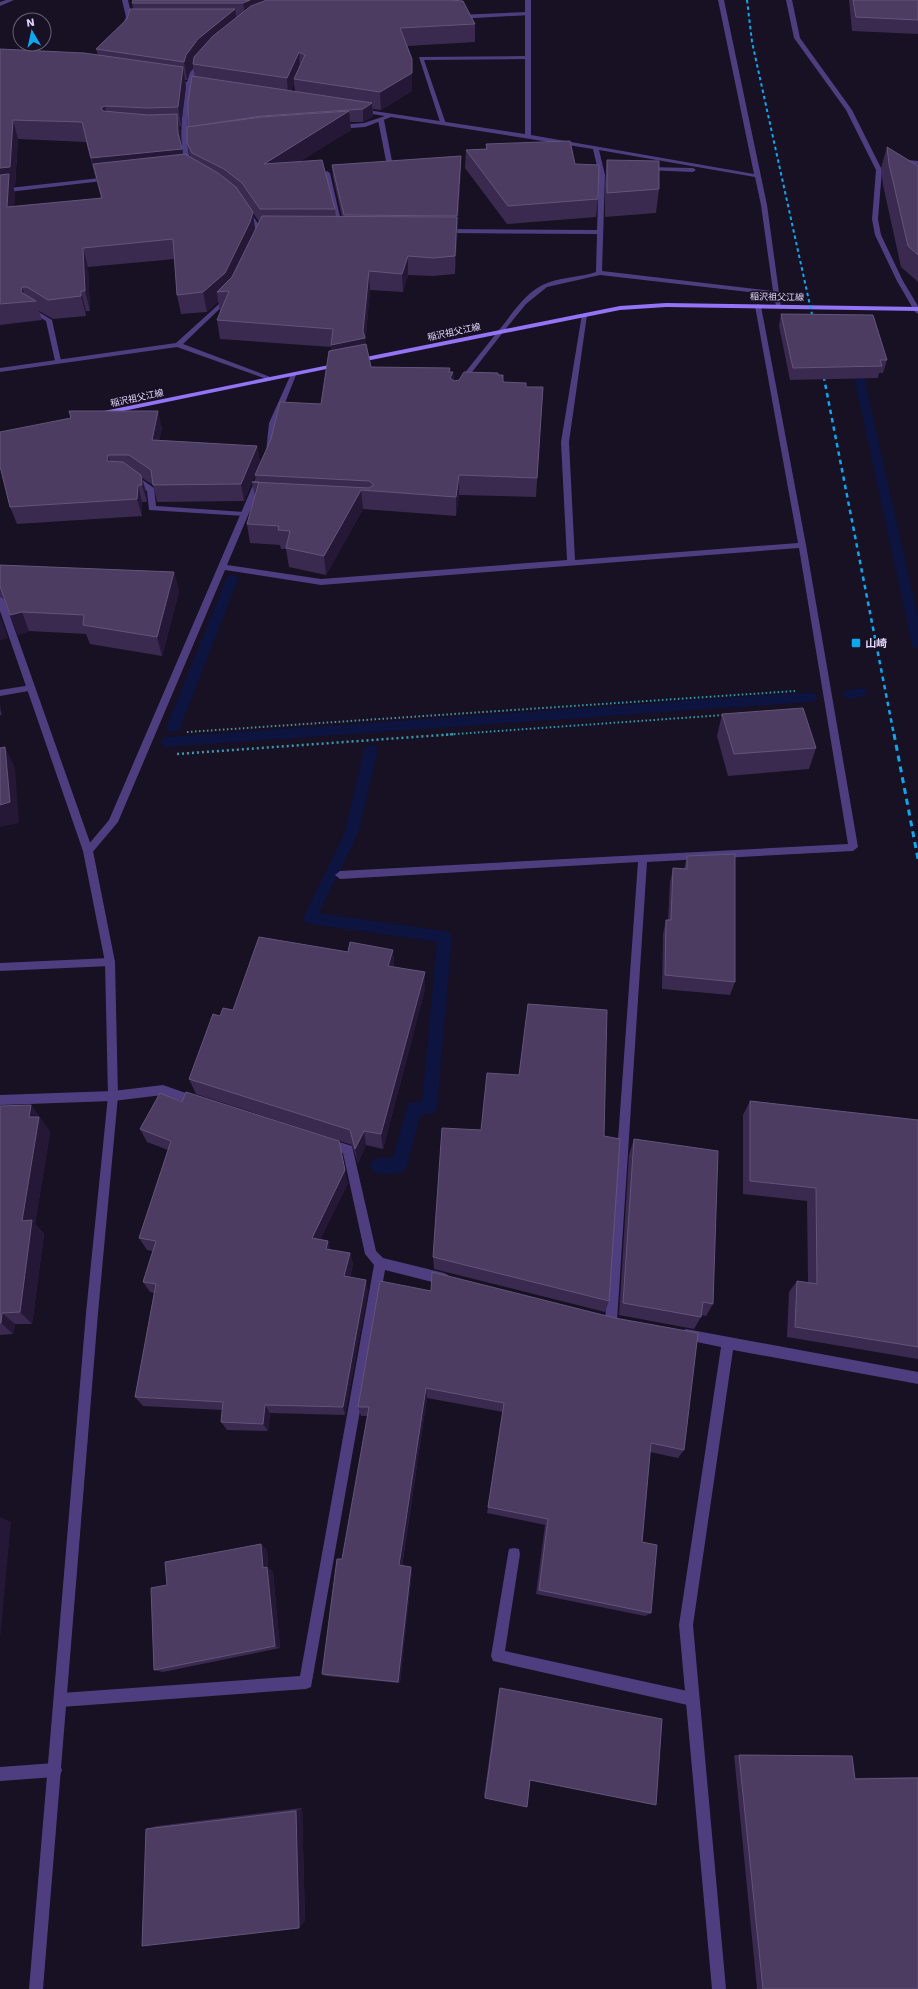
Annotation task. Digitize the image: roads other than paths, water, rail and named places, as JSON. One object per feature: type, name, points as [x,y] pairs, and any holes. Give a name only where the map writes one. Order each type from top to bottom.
[{"type":"main road","name":"稲沢祖父江線","points":[[94,416],[501,331],[620,308],[666,305],[779,306],[918,310]]},
{"type":"street","points":[[0,4],[11,0]]},
{"type":"street","points":[[122,29],[127,24],[129,17],[125,0]]},
{"type":"street","points":[[528,0],[528,136]]},
{"type":"street","points":[[721,0],[758,176],[779,306]]},
{"type":"street","points":[[789,0],[797,38],[849,110],[879,170],[875,220],[878,235],[900,281],[918,310]]},
{"type":"street","points":[[451,16],[528,14]]},
{"type":"street","points":[[127,24],[134,24]]},
{"type":"street","points":[[183,171],[191,172],[186,162],[185,143],[182,129],[192,75],[208,56]]},
{"type":"street","points":[[443,124],[420,58],[528,57]]},
{"type":"street","points":[[167,81],[213,88]]},
{"type":"street","points":[[352,110],[528,136],[758,176]]},
{"type":"street","points":[[334,127],[365,125],[391,116]]},
{"type":"street","points":[[381,120],[389,161]]},
{"type":"street","points":[[185,143],[192,142]]},
{"type":"street","points":[[596,148],[601,170],[599,273]]},
{"type":"street","points":[[874,159],[881,159]]},
{"type":"street","points":[[889,160],[918,163]]},
{"type":"street","points":[[601,170],[609,170]]},
{"type":"street","points":[[641,170],[720,170]]},
{"type":"street","points":[[327,173],[342,231]]},
{"type":"street","points":[[0,191],[119,178]]},
{"type":"street","points":[[242,204],[260,231]]},
{"type":"street","points":[[260,231],[268,231]]},
{"type":"street","points":[[254,249],[260,231]]},
{"type":"street","points":[[334,231],[350,231]]},
{"type":"street","points":[[436,231],[600,232]]},
{"type":"street","points":[[460,391],[469,371],[533,293],[552,284],[588,278],[599,273],[777,293]]},
{"type":"street","points":[[178,344],[232,294]]},
{"type":"street","points":[[340,875],[852,847],[802,545],[758,306]]},
{"type":"street","points":[[30,309],[49,320],[58,361]]},
{"type":"street","points":[[571,562],[565,442],[584,315]]},
{"type":"street","points":[[0,370],[178,344],[271,379]]},
{"type":"street","points":[[268,458],[273,423],[293,375]]},
{"type":"street","points":[[88,851],[113,822],[244,514],[255,497],[262,471]]},
{"type":"street","points":[[123,475],[130,475],[151,490],[152,508],[244,514]]},
{"type":"street","points":[[222,567],[321,582],[802,545]]},
{"type":"street","points":[[0,599],[88,851],[110,962],[112,1096],[92,1313],[36,1989]]},
{"type":"street","points":[[0,693],[31,688]]},
{"type":"street","points":[[611,1321],[643,858]]},
{"type":"street","points":[[0,967],[110,962]]},
{"type":"street","points":[[0,1100],[112,1096],[163,1090],[207,1105]]},
{"type":"street","points":[[319,1140],[348,1150],[371,1254],[380,1263],[457,1282]]},
{"type":"street","points":[[61,1700],[306,1682],[380,1263]]},
{"type":"street","points":[[673,1333],[918,1378]]},
{"type":"street","points":[[719,1989],[686,1625],[728,1343]]},
{"type":"street","points":[[514,1554],[498,1656],[692,1699]]},
{"type":"street","points":[[0,1774],[55,1770]]},
{"type":"waterway","points":[[855,359],[918,645]]},
{"type":"waterway","points":[[173,728],[232,579]]},
{"type":"waterway","points":[[849,694],[861,693]]},
{"type":"waterway","points":[[167,742],[811,697]]},
{"type":"waterway","points":[[371,750],[351,834],[310,918],[445,937],[429,1108],[414,1108],[399,1166],[378,1166]]},
{"type":"railway","points":[[747,0],[752,42],[813,319]]},
{"type":"railway","points":[[812,318],[814,325]]},
{"type":"railway","points":[[822,368],[894,735]]},
{"type":"railway","points":[[894,734],[918,859]]},
{"type":"place","name":"山崎","points":[[856,643]]}]
